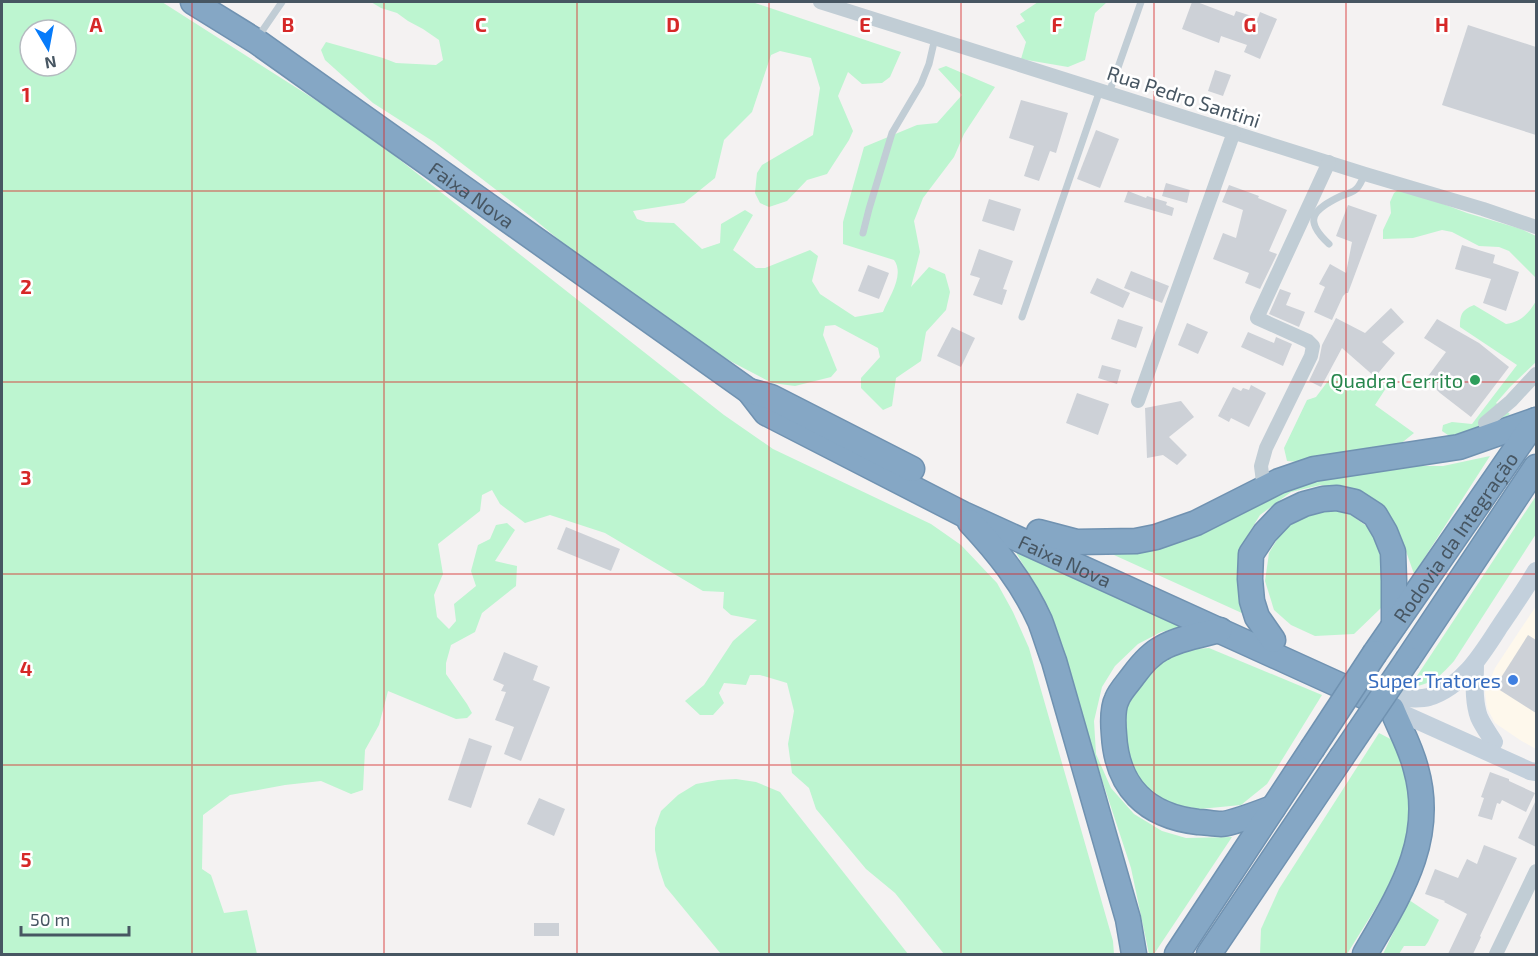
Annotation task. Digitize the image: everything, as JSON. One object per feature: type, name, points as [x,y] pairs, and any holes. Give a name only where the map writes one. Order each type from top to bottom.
[{"type":"highway","name":"Faixa Nova","points":[[193,2],[256,41],[749,391],[766,413],[963,514],[1220,630],[1394,703]]},
{"type":"highway","name":"Faixa Nova","points":[[749,391],[771,397],[954,491],[1273,640],[1394,703]]},
{"type":"highway","points":[[1039,532],[1077,542],[1136,541],[1156,537],[1196,523],[1279,481],[1314,469],[1459,447],[1536,420]]},
{"type":"highway","name":"Rodovia da Integração","points":[[1177,954],[1375,653],[1536,420]]},
{"type":"highway","name":"Rodovia da Integração","points":[[1209,954],[1536,467]]},
{"type":"highway","points":[[1273,640],[1257,617],[1252,601],[1251,554],[1265,533],[1283,514],[1304,504],[1337,498],[1355,502],[1375,515],[1385,532],[1393,552],[1394,625]]},
{"type":"highway","points":[[963,514],[991,544],[1015,576],[1040,622],[1128,919],[1134,954]]},
{"type":"highway","points":[[1220,630],[1162,648],[1143,662],[1116,699],[1113,730],[1117,762],[1132,791],[1147,804],[1166,815],[1189,821],[1222,824],[1273,808]]},
{"type":"highway","points":[[1365,954],[1411,870],[1422,816],[1422,793],[1417,770],[1409,746],[1401,732],[1394,703]]},
{"type":"highway","points":[[1233,954],[1231,937],[1241,907]]},
{"type":"main road","points":[[1394,703],[1427,697],[1455,682],[1475,663],[1536,571]]},
{"type":"main road","points":[[1475,663],[1477,709],[1480,719],[1494,742]]},
{"type":"main road","points":[[1394,703],[1494,742],[1536,762]]},
{"type":"main road","points":[[1394,703],[1536,772]]},
{"type":"street","name":"Rua Pedro Santini","points":[[820,2],[1536,227]]},
{"type":"street","points":[[1138,401],[1234,132]]},
{"type":"street","points":[[1264,489],[1261,466],[1266,448],[1311,356],[1313,346],[1308,341],[1257,318],[1329,162]]},
{"type":"street","points":[[1485,423],[1511,401],[1536,374]]},
{"type":"street","points":[[1496,954],[1536,871]]},
{"type":"lane","points":[[256,41],[282,2]]},
{"type":"lane","points":[[1022,317],[1104,92],[1141,2]]},
{"type":"lane","points":[[863,233],[892,132],[921,84],[929,64],[935,38]]},
{"type":"lane","points":[[1329,244],[1317,233],[1313,222],[1314,216],[1328,203],[1357,189],[1365,174]]},
{"type":"shaded area","name":"Super Tratores","points":[[1536,606],[1536,749],[1495,723],[1487,708],[1485,692],[1495,668]]},
{"type":"green space","points":[[2,2],[162,2],[358,127],[724,415],[773,449],[931,524],[961,545],[997,583],[1029,648],[1113,941],[1114,954],[944,954],[895,893],[866,869],[816,809],[809,788],[792,773],[788,744],[794,711],[787,683],[760,675],[750,675],[746,685],[724,683],[719,693],[724,703],[713,715],[700,715],[685,701],[704,685],[733,641],[757,620],[731,615],[723,608],[724,592],[703,591],[605,533],[550,515],[525,523],[500,504],[492,490],[482,495],[480,511],[438,544],[443,574],[434,595],[437,617],[449,629],[456,621],[454,604],[476,586],[471,571],[478,545],[490,539],[496,525],[507,523],[515,530],[495,561],[517,566],[516,586],[482,613],[475,632],[451,645],[446,663],[446,674],[472,713],[467,718],[456,719],[388,691],[379,725],[365,750],[363,790],[351,794],[321,781],[285,785],[230,795],[203,815],[202,869],[211,875],[224,913],[247,910],[257,954],[2,954]]},
{"type":"green space","points":[[371,2],[752,2],[901,52],[890,77],[882,83],[862,84],[848,72],[838,96],[853,131],[849,140],[827,174],[807,180],[787,201],[769,207],[760,203],[755,193],[757,173],[762,165],[813,135],[820,88],[811,58],[780,51],[771,55],[752,112],[724,140],[715,178],[684,203],[633,211],[637,219],[646,222],[674,223],[702,249],[720,243],[721,224],[745,210],[753,215],[733,250],[756,268],[765,268],[810,250],[818,256],[812,281],[820,294],[855,317],[883,312],[895,286],[898,272],[894,260],[843,244],[843,222],[864,147],[917,125],[937,123],[962,95],[938,69],[946,66],[995,87],[964,134],[954,157],[923,198],[914,221],[920,252],[911,287],[929,267],[945,274],[950,292],[946,310],[926,332],[921,361],[896,378],[892,406],[883,410],[861,388],[861,378],[880,357],[878,348],[835,325],[825,326],[823,335],[837,370],[831,377],[795,386],[772,383],[687,335],[665,315],[595,270],[534,219],[434,142],[373,103],[325,60],[321,50],[326,42],[396,63],[436,65],[443,60],[439,40],[397,13]]},
{"type":"green space","points":[[1038,2],[1107,2],[1095,13],[1085,60],[1068,67],[1021,59],[1026,42],[1016,26],[1025,21],[1020,14]]},
{"type":"green space","points":[[1401,188],[1536,236],[1536,278],[1509,251],[1499,247],[1479,246],[1452,232],[1442,230],[1413,238],[1383,239],[1383,230],[1391,213],[1390,202],[1394,193]]},
{"type":"green space","points":[[1536,301],[1536,362],[1496,403],[1510,414],[1479,434],[1451,437],[1442,431],[1443,425],[1452,422],[1472,424],[1517,365],[1460,327],[1463,313],[1474,305],[1506,324],[1524,316]]},
{"type":"green space","points":[[1334,373],[1343,374],[1359,386],[1388,385],[1375,405],[1414,433],[1399,445],[1309,463],[1287,461],[1284,448],[1307,400],[1316,397]]},
{"type":"green space","points":[[1490,456],[1414,574],[1400,534],[1384,507],[1357,494],[1321,485],[1291,492],[1260,515],[1249,533],[1241,550],[1244,614],[1103,550],[1309,479],[1411,466],[1443,466]]},
{"type":"green space","points":[[1536,496],[1536,534],[1454,661],[1434,679],[1409,688]]},
{"type":"green space","points":[[1344,510],[1372,530],[1387,572],[1381,608],[1354,634],[1315,636],[1291,625],[1274,610],[1265,581],[1269,553],[1284,528],[1316,512]]},
{"type":"green space","points":[[1014,549],[1182,627],[1161,632],[1138,644],[1115,666],[1102,687],[1094,721],[1096,754],[1111,788],[1134,814],[1162,831],[1186,838],[1232,837],[1154,954],[1149,954],[1131,868],[1042,597]]},
{"type":"green space","points":[[1209,648],[1322,695],[1267,784],[1241,805],[1200,809],[1156,802],[1131,770],[1118,721],[1130,692],[1164,661],[1182,650]]},
{"type":"green space","points":[[1379,733],[1400,744],[1414,802],[1406,844],[1385,893],[1347,954],[1260,954],[1261,929],[1279,889]]},
{"type":"green space","points":[[736,779],[756,782],[780,792],[908,954],[721,954],[665,886],[655,850],[655,828],[661,811],[678,795],[696,784]]},
{"type":"green space","points":[[1409,900],[1439,920],[1425,946],[1404,946],[1399,954],[1383,954]]},
{"type":"building","points":[[1192,2],[1234,16],[1236,11],[1258,18],[1260,12],[1277,19],[1260,59],[1244,52],[1247,45],[1221,36],[1219,43],[1182,29]]},
{"type":"building","points":[[1468,25],[1536,47],[1536,135],[1442,105]]},
{"type":"building","points":[[1215,70],[1231,75],[1223,96],[1208,91]]},
{"type":"building","points":[[1021,100],[1068,113],[1056,153],[1050,151],[1039,181],[1024,176],[1034,146],[1009,138]]},
{"type":"building","points":[[1096,130],[1119,139],[1100,188],[1077,179]]},
{"type":"building","points":[[1166,183],[1190,190],[1187,203],[1162,196]]},
{"type":"building","points":[[1229,185],[1287,210],[1269,251],[1277,254],[1260,289],[1245,283],[1249,273],[1213,259],[1223,233],[1236,238],[1243,210],[1222,202]]},
{"type":"building","points":[[1128,191],[1146,198],[1147,196],[1167,202],[1166,205],[1174,208],[1172,216],[1124,202]]},
{"type":"building","points":[[989,199],[1021,209],[1014,231],[982,221]]},
{"type":"building","points":[[1348,205],[1377,215],[1348,293],[1343,296],[1332,320],[1314,312],[1325,287],[1319,284],[1330,264],[1346,273],[1352,242],[1336,236]]},
{"type":"building","points":[[1462,245],[1495,255],[1493,263],[1519,272],[1506,311],[1483,303],[1491,279],[1455,269]]},
{"type":"building","points":[[979,249],[1013,261],[1003,289],[1007,290],[1002,305],[973,295],[980,278],[970,275]]},
{"type":"building","points":[[868,265],[889,273],[879,299],[858,291]]},
{"type":"building","points":[[1131,271],[1169,286],[1162,303],[1124,288]]},
{"type":"building","points":[[1097,278],[1130,293],[1123,308],[1090,293]]},
{"type":"building","points":[[1280,289],[1291,293],[1286,305],[1305,312],[1299,327],[1269,314]]},
{"type":"building","points":[[1391,308],[1404,322],[1382,342],[1395,353],[1375,377],[1342,348],[1321,387],[1309,381],[1319,360],[1322,345],[1336,318],[1365,333]]},
{"type":"building","points":[[1118,319],[1143,327],[1136,348],[1111,339]]},
{"type":"building","points":[[1437,319],[1479,343],[1509,367],[1471,417],[1426,379],[1446,352],[1424,338]]},
{"type":"building","points":[[1187,323],[1208,332],[1198,354],[1178,345]]},
{"type":"building","points":[[952,327],[975,338],[961,367],[937,356]]},
{"type":"building","points":[[1248,332],[1274,343],[1276,337],[1292,344],[1283,366],[1241,347]]},
{"type":"building","points":[[1102,365],[1121,370],[1117,384],[1098,378]]},
{"type":"building","points":[[1251,385],[1266,393],[1249,427],[1231,418],[1229,422],[1218,416],[1233,387],[1241,391],[1243,388],[1249,390]]},
{"type":"building","points":[[1077,393],[1109,404],[1098,435],[1066,423]]},
{"type":"building","points":[[1181,401],[1194,417],[1169,437],[1187,455],[1177,465],[1163,455],[1147,458],[1145,408]]},
{"type":"building","points":[[566,527],[620,549],[611,571],[557,549]]},
{"type":"building","points":[[1528,635],[1536,640],[1536,713],[1495,687]]},
{"type":"building","points":[[504,652],[538,666],[533,680],[550,687],[521,761],[504,754],[514,727],[495,720],[506,692],[501,691],[504,685],[493,680]]},
{"type":"building","points":[[469,738],[492,746],[471,808],[448,800]]},
{"type":"building","points":[[1490,772],[1535,793],[1526,812],[1502,800],[1500,804],[1497,803],[1492,820],[1478,816],[1484,798],[1481,797]]},
{"type":"building","points":[[539,798],[565,809],[554,836],[527,824]]},
{"type":"building","points":[[1536,800],[1536,847],[1518,838]]},
{"type":"building","points":[[1484,845],[1517,858],[1473,954],[1448,954],[1467,914],[1445,901],[1425,894],[1435,869],[1458,878],[1467,859],[1477,864]]},
{"type":"building","points":[[534,923],[559,923],[559,936],[534,936]]},
{"type":"place","name":"Quadra Cerrito","points":[[1475,380]]},
{"type":"place","name":"Super Tratores","points":[[1513,680]]}]
